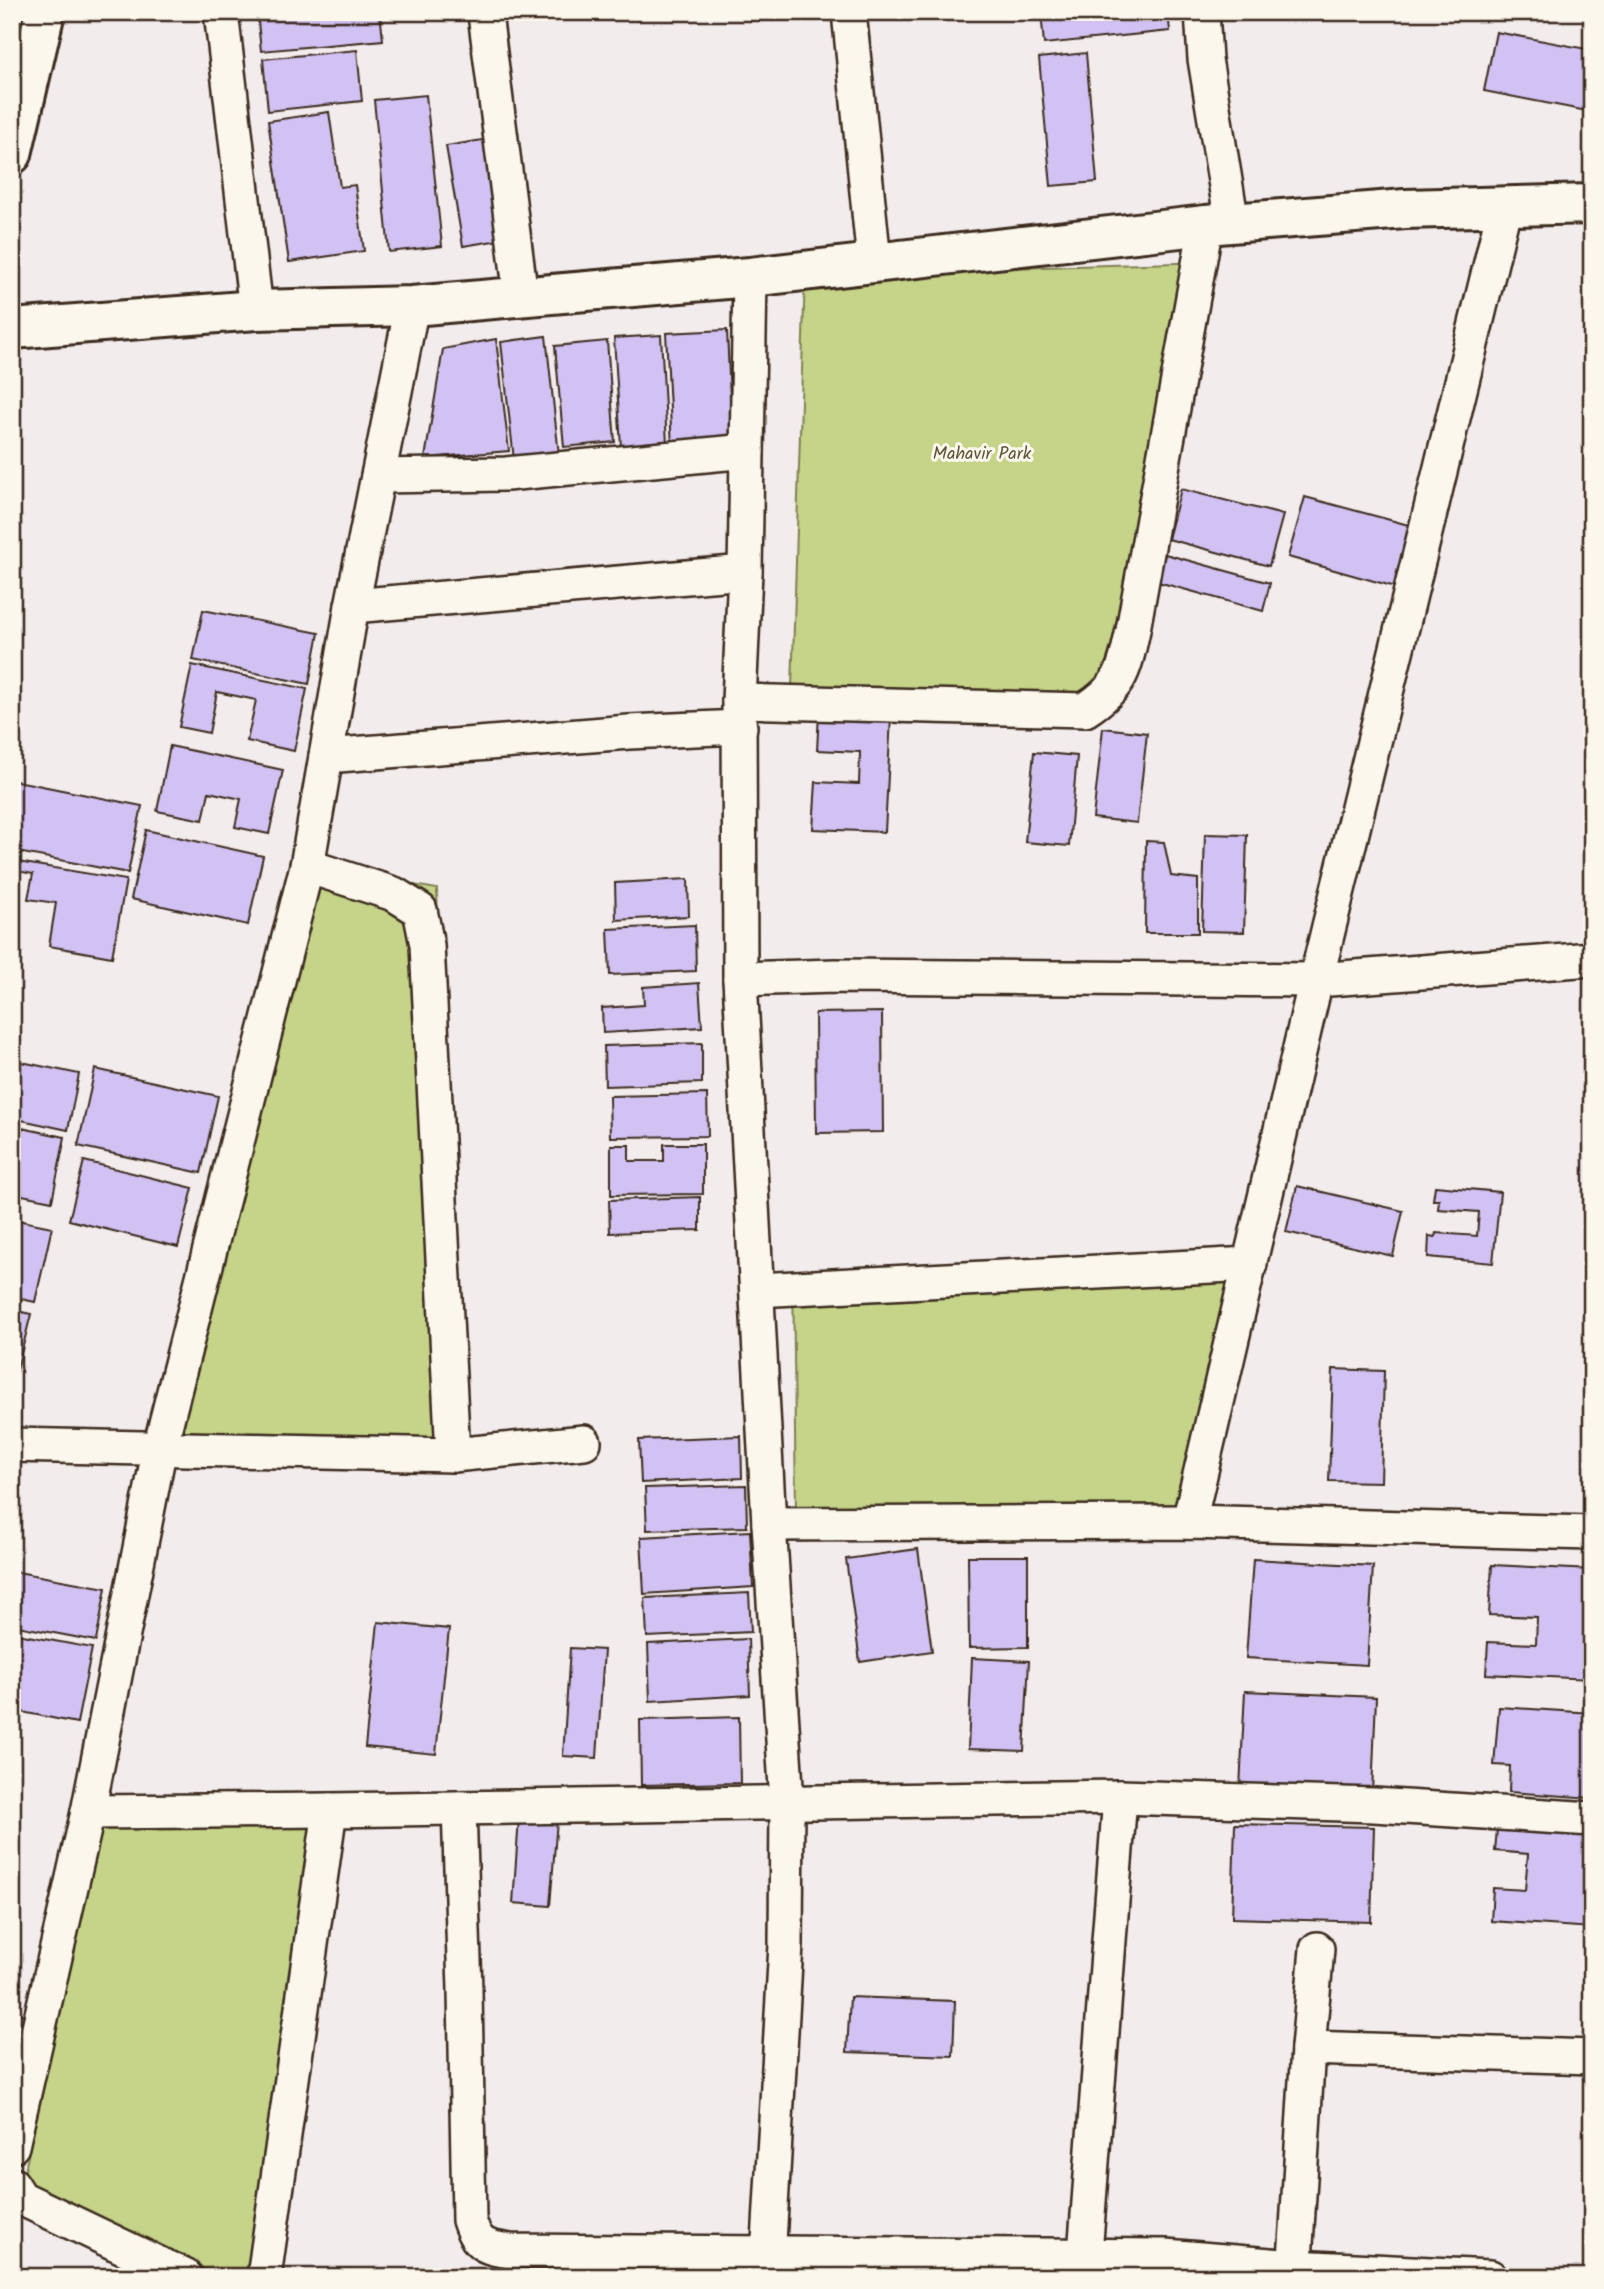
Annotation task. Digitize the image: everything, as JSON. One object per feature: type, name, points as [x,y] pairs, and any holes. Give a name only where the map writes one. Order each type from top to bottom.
[{"type":"street","points":[[12,154],[45,12]]},
{"type":"street","points":[[221,12],[256,310]]},
{"type":"street","points":[[849,12],[874,262]]},
{"type":"street","points":[[326,756],[629,732],[739,714],[1085,710],[1106,697],[1124,670],[1219,224],[1202,12]]},
{"type":"street","points":[[485,14],[521,296]]},
{"type":"street","points":[[12,329],[256,310],[412,306],[750,277],[1219,224],[1405,209],[1592,204]]},
{"type":"street","points":[[1189,1522],[1316,980],[1505,205]]},
{"type":"street","points":[[750,277],[745,572],[739,714],[740,979],[769,1524],[788,1802],[786,1945],[767,2265]]},
{"type":"street","points":[[12,2146],[88,1812],[160,1447],[307,866],[352,606],[412,306]]},
{"type":"street","points":[[378,477],[506,474],[747,451]]},
{"type":"street","points":[[352,606],[745,572]]},
{"type":"street","points":[[307,866],[394,894],[419,910],[423,922],[427,945],[453,1455]]},
{"type":"street","points":[[740,979],[849,976],[1316,980],[1592,959]]},
{"type":"street","points":[[757,1290],[1250,1264]]},
{"type":"street","points":[[12,1445],[453,1455],[584,1442]]},
{"type":"street","points":[[769,1524],[1189,1522],[1592,1533]]},
{"type":"street","points":[[88,1812],[1120,1797],[1374,1805],[1592,1819]]},
{"type":"street","points":[[1085,2254],[1120,1797]]},
{"type":"street","points":[[458,1808],[465,1990],[468,2220],[474,2237],[487,2248],[767,2265],[1085,2254],[1166,2256],[1295,2272],[1490,2277]]},
{"type":"street","points":[[264,2277],[330,1810]]},
{"type":"street","points":[[1295,2272],[1308,2048],[1317,1949]]},
{"type":"street","points":[[1308,2048],[1592,2057]]},
{"type":"street","points":[[12,2184],[21,2198],[186,2277]]},
{"type":"green space","name":"Mahavir Park","points":[[1211,262],[1113,700],[792,689],[805,274]]},
{"type":"green space","points":[[307,866],[437,889],[453,1455],[160,1447]]},
{"type":"green space","points":[[1235,1261],[1174,1509],[796,1510],[793,1276]]},
{"type":"green space","points":[[316,1810],[260,2277],[221,2277],[23,2180],[100,1814]]},
{"type":"building","points":[[257,12],[380,12],[383,40],[261,51]]},
{"type":"building","points":[[1041,12],[1168,12],[1170,31],[1044,44]]},
{"type":"building","points":[[1496,32],[1592,50],[1592,112],[1484,91]]},
{"type":"building","points":[[357,50],[362,101],[268,111],[263,59]]},
{"type":"building","points":[[1086,53],[1097,182],[1051,186],[1039,58]]},
{"type":"building","points":[[426,95],[442,246],[389,252],[374,100]]},
{"type":"building","points":[[329,112],[340,187],[355,185],[364,251],[289,262],[268,121]]},
{"type":"building","points":[[495,138],[512,238],[463,246],[446,146]]},
{"type":"building","points":[[727,330],[732,444],[672,447],[666,333]]},
{"type":"building","points":[[661,335],[667,444],[621,447],[614,338]]},
{"type":"building","points":[[546,336],[559,455],[514,460],[501,342]]},
{"type":"building","points":[[496,339],[509,451],[425,458],[443,349]]},
{"type":"building","points":[[607,341],[615,442],[564,447],[555,346]]},
{"type":"building","points":[[1181,489],[1283,515],[1269,566],[1168,539]]},
{"type":"building","points":[[1305,497],[1416,527],[1399,588],[1288,557]]},
{"type":"building","points":[[1165,554],[1270,583],[1263,611],[1158,582]]},
{"type":"building","points":[[203,610],[319,633],[309,684],[193,660]]},
{"type":"building","points":[[192,665],[307,689],[294,751],[247,741],[256,700],[217,692],[209,733],[179,727]]},
{"type":"building","points":[[819,713],[891,717],[885,832],[813,829],[816,782],[859,784],[860,752],[817,750]]},
{"type":"building","points":[[1103,728],[1147,733],[1137,823],[1093,818]]},
{"type":"building","points":[[170,746],[283,770],[269,834],[235,827],[241,799],[209,792],[203,820],[157,811]]},
{"type":"building","points":[[1034,752],[1077,756],[1069,846],[1025,842]]},
{"type":"building","points":[[12,780],[142,806],[128,873],[12,851]]},
{"type":"building","points":[[146,830],[263,856],[248,925],[131,899]]},
{"type":"building","points":[[1205,834],[1247,835],[1244,932],[1202,931]]},
{"type":"building","points":[[1146,841],[1164,842],[1171,876],[1198,879],[1198,933],[1145,933]]},
{"type":"building","points":[[12,861],[126,880],[112,957],[49,946],[56,903],[28,899],[33,874],[12,870]]},
{"type":"building","points":[[688,879],[689,916],[616,920],[615,883]]},
{"type":"building","points":[[695,925],[696,971],[610,975],[608,929]]},
{"type":"building","points":[[699,983],[702,1027],[603,1033],[602,1008],[644,1005],[643,987]]},
{"type":"building","points":[[882,1012],[883,1132],[816,1133],[815,1013]]},
{"type":"building","points":[[702,1043],[702,1083],[605,1086],[604,1046]]},
{"type":"building","points":[[12,1060],[79,1074],[68,1130],[12,1118]]},
{"type":"building","points":[[95,1069],[218,1096],[201,1173],[78,1146]]},
{"type":"building","points":[[707,1094],[708,1136],[610,1137],[609,1096]]},
{"type":"building","points":[[12,1126],[65,1137],[52,1201],[12,1193]]},
{"type":"building","points":[[664,1144],[703,1144],[703,1194],[611,1195],[611,1145],[629,1145],[629,1161],[664,1161]]},
{"type":"building","points":[[84,1161],[193,1188],[178,1247],[69,1220]]},
{"type":"building","points":[[1297,1186],[1403,1211],[1393,1256],[1286,1232]]},
{"type":"building","points":[[1435,1186],[1500,1192],[1493,1263],[1428,1257],[1429,1236],[1435,1237],[1436,1233],[1477,1236],[1479,1212],[1438,1209],[1439,1200],[1433,1200]]},
{"type":"building","points":[[700,1197],[700,1230],[610,1233],[609,1200]]},
{"type":"building","points":[[12,1219],[52,1227],[35,1302],[12,1297]]},
{"type":"building","points":[[12,1310],[31,1314],[12,1390]]},
{"type":"building","points":[[1333,1369],[1384,1371],[1381,1482],[1329,1481]]},
{"type":"building","points":[[741,1436],[742,1478],[641,1483],[639,1440]]},
{"type":"building","points":[[746,1485],[747,1527],[647,1530],[645,1488]]},
{"type":"building","points":[[750,1531],[753,1587],[644,1594],[641,1537]]},
{"type":"building","points":[[918,1549],[932,1651],[860,1662],[846,1559]]},
{"type":"building","points":[[968,1556],[1028,1556],[1028,1647],[969,1648]]},
{"type":"building","points":[[1253,1559],[1373,1566],[1367,1665],[1246,1658]]},
{"type":"building","points":[[1492,1565],[1592,1570],[1592,1679],[1486,1674],[1488,1642],[1536,1644],[1537,1617],[1489,1615]]},
{"type":"building","points":[[12,1571],[106,1588],[96,1641],[12,1625]]},
{"type":"building","points":[[749,1593],[751,1632],[647,1637],[645,1598]]},
{"type":"building","points":[[378,1622],[449,1629],[436,1754],[365,1747]]},
{"type":"building","points":[[12,1633],[92,1648],[77,1723],[12,1710]]},
{"type":"building","points":[[748,1639],[750,1695],[650,1701],[648,1644]]},
{"type":"building","points":[[570,1648],[604,1650],[597,1758],[563,1756]]},
{"type":"building","points":[[972,1658],[1029,1661],[1024,1751],[968,1749]]},
{"type":"building","points":[[1245,1691],[1376,1697],[1372,1794],[1240,1788]]},
{"type":"building","points":[[1499,1707],[1592,1713],[1592,1798],[1509,1792],[1510,1766],[1494,1765]]},
{"type":"building","points":[[739,1717],[740,1783],[641,1785],[640,1720]]},
{"type":"building","points":[[519,1818],[557,1820],[550,1906],[513,1903]]},
{"type":"building","points":[[1235,1824],[1374,1827],[1371,1922],[1232,1918]]},
{"type":"building","points":[[1497,1829],[1592,1835],[1592,1928],[1491,1921],[1493,1888],[1525,1890],[1528,1854],[1495,1851]]},
{"type":"building","points":[[850,1997],[955,2001],[953,2056],[847,2052]]},
{"type":"building","points":[[12,2012],[26,2015],[15,2059],[12,2059]]},
{"type":"building","points":[[856,2260],[913,2265],[912,2277],[854,2277]]}]
